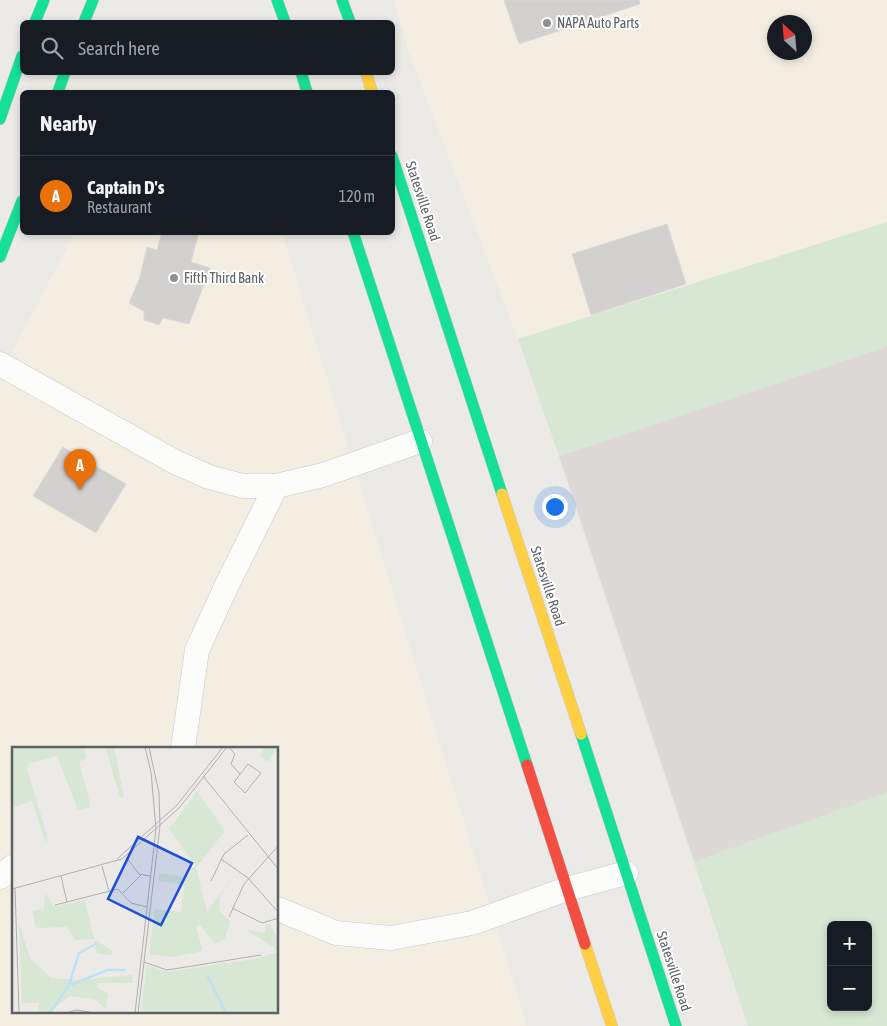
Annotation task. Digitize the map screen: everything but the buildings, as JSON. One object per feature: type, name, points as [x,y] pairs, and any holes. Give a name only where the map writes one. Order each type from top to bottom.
[{"type":"main road","points":[[36,20],[44,0]]},
{"type":"main road","points":[[277,0],[284,20]]},
{"type":"main road","points":[[342,0],[349,20]]},
{"type":"main road","points":[[85,20],[93,2]]},
{"type":"main road","points":[[0,119],[20,62]]},
{"type":"main road","points":[[59,90],[64,75]]},
{"type":"main road","points":[[302,75],[307,90]]},
{"type":"main road","points":[[367,75],[371,90]]},
{"type":"main road","name":"Statesville Road","points":[[395,165],[676,1026]]},
{"type":"main road","points":[[0,257],[20,206]]},
{"type":"main road","points":[[353,235],[612,1026]]},
{"type":"street","points":[[0,364],[175,462],[209,477],[243,486],[276,486],[323,475],[420,441]]},
{"type":"street","points":[[183,747],[198,650],[226,587],[276,486]]},
{"type":"street","points":[[0,877],[12,868]]},
{"type":"street","points":[[279,909],[336,933],[391,938],[472,923],[567,889],[626,873]]},
{"type":"shaded area","points":[[394,0],[887,0],[887,222],[518,339],[408,50]]},
{"type":"shaded area","points":[[74,235],[283,235],[527,1026],[0,1026],[0,375]]},
{"type":"shaded area","points":[[887,346],[887,793],[694,862],[559,456]]},
{"type":"green space","points":[[887,222],[887,346],[559,456],[518,339]]},
{"type":"green space","points":[[887,793],[887,1026],[748,1026],[694,862]]},
{"type":"traffic: fast","points":[[36,20],[44,0]]},
{"type":"traffic: fast","points":[[85,20],[93,0]]},
{"type":"traffic: fast","points":[[277,0],[284,20]]},
{"type":"traffic: fast","points":[[342,0],[349,20]]},
{"type":"traffic: fast","points":[[0,119],[20,62]]},
{"type":"traffic: fast","points":[[59,90],[64,75]]},
{"type":"traffic: fast","points":[[302,75],[306,90]]},
{"type":"traffic: fast","points":[[395,165],[502,494]]},
{"type":"traffic: fast","points":[[0,257],[20,206]]},
{"type":"traffic: fast","points":[[354,235],[527,765]]},
{"type":"traffic: fast","points":[[581,734],[676,1026]]},
{"type":"traffic: slow","points":[[367,75],[371,90]]},
{"type":"traffic: slow","points":[[502,494],[581,734]]},
{"type":"traffic: slow","points":[[585,944],[612,1026]]},
{"type":"traffic: jam","points":[[527,765],[585,944]]},
{"type":"place","name":"NAPA Auto Parts","points":[[547,23]]},
{"type":"place","name":"Fifth Third Bank","points":[[174,278]]},
{"type":"place","name":"Captain D's","points":[[80,490]]}]
